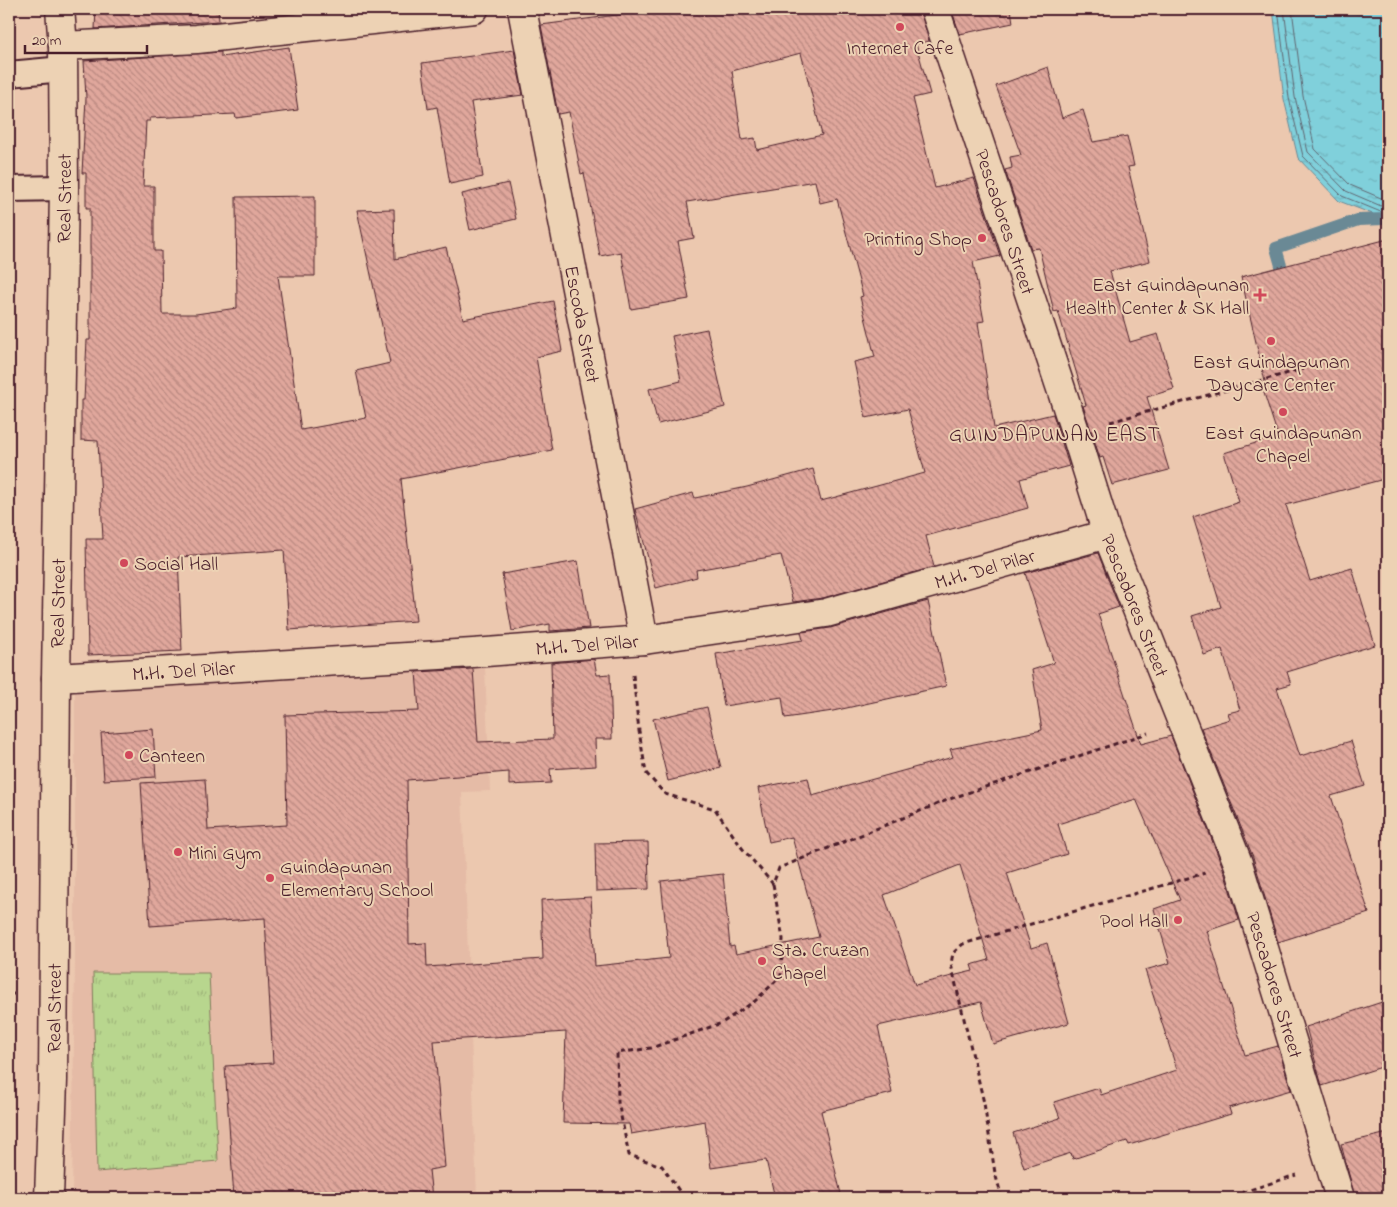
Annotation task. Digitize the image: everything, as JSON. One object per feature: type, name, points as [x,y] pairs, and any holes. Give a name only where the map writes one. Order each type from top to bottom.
[{"type":"street","name":"Real Street","points":[[49,1198],[53,1080],[56,678],[64,188],[63,58],[60,9]]},
{"type":"street","points":[[63,58],[196,39],[474,9]]},
{"type":"street","name":"Escoda Street","points":[[522,9],[636,640]]},
{"type":"street","name":"Pescadores Street","points":[[935,9],[1075,431],[1107,534],[1238,863],[1340,1198]]},
{"type":"street","name":"M.H. Del Pilar","points":[[56,678],[473,653],[636,640],[826,613],[1107,534]]},
{"type":"lane","points":[[9,74],[63,58]]},
{"type":"lane","points":[[9,189],[64,188]]},
{"type":"path","points":[[1075,431],[1303,369]]},
{"type":"path","points":[[636,640],[638,731],[646,773],[665,794],[715,809],[742,848],[773,884],[783,940],[781,976],[755,1001],[722,1023],[651,1048],[617,1053],[618,1102],[629,1155],[662,1166],[684,1198]]},
{"type":"path","points":[[773,884],[779,868],[955,797],[1182,721]]},
{"type":"path","points":[[1002,1198],[984,1103],[951,964],[953,952],[963,944],[1238,863]]},
{"type":"path","points":[[1225,1198],[1329,1163]]},
{"type":"path","points":[[1083,1198],[1088,1196],[1091,1198]]},
{"type":"shaded area","name":"Guindapunan Elementary School","points":[[485,667],[490,791],[462,792],[477,1198],[72,1198],[75,964],[75,684]]},
{"type":"green space","points":[[93,973],[209,973],[218,1161],[97,1172]]},
{"type":"water","points":[[1273,9],[1388,9],[1388,220],[1339,201],[1298,158],[1284,99]]},
{"type":"building","points":[[96,9],[218,9],[219,21],[95,29]]},
{"type":"building","points":[[662,9],[920,9],[929,41],[916,44],[930,94],[913,98],[935,188],[974,178],[1000,256],[973,262],[984,321],[978,322],[994,428],[1053,414],[1069,466],[1020,479],[1028,508],[926,536],[934,567],[823,598],[793,602],[781,555],[696,570],[697,577],[656,588],[635,509],[693,493],[695,498],[747,487],[813,469],[821,501],[925,473],[908,409],[866,418],[854,362],[875,357],[860,297],[863,296],[837,199],[820,203],[815,181],[687,202],[694,238],[678,241],[689,299],[631,309],[621,252],[600,256],[584,173],[581,174],[569,112],[558,114],[541,25]],"holes":[[[801,53],[822,135],[757,150],[755,138],[742,140],[732,71]]]},
{"type":"building","points":[[951,9],[1011,9],[1013,23],[960,34]]},
{"type":"building","points":[[289,47],[298,110],[236,118],[235,114],[150,118],[150,121],[146,121],[143,186],[154,186],[154,251],[161,251],[162,314],[196,314],[237,308],[236,197],[315,196],[315,276],[278,276],[301,430],[366,418],[356,371],[390,363],[357,210],[394,209],[395,259],[446,247],[463,319],[553,301],[562,351],[536,357],[552,450],[401,479],[416,621],[289,630],[284,550],[178,557],[182,651],[88,655],[86,539],[103,539],[98,441],[81,440],[81,400],[84,400],[87,340],[90,340],[90,208],[86,208],[86,173],[82,173],[86,98],[84,61],[221,52],[221,57]]},
{"type":"building","points":[[514,50],[523,95],[471,102],[483,177],[450,184],[437,107],[428,109],[422,63]]},
{"type":"building","points":[[1048,67],[1062,118],[1083,110],[1093,142],[1127,136],[1134,166],[1128,167],[1150,261],[1110,271],[1130,342],[1158,334],[1174,389],[1147,397],[1169,470],[1112,485],[1103,457],[1100,458],[1083,406],[1086,405],[1058,311],[1054,312],[1039,248],[1031,249],[1005,170],[1012,168],[1010,157],[1021,155],[996,86]]},
{"type":"building","points":[[508,183],[516,219],[470,230],[462,194]]},
{"type":"building","points":[[1388,239],[1388,478],[1286,505],[1310,581],[1352,568],[1375,645],[1287,672],[1291,684],[1277,688],[1300,756],[1351,741],[1365,786],[1331,796],[1369,913],[1278,942],[1253,857],[1201,728],[1230,719],[1228,713],[1240,710],[1222,649],[1204,655],[1192,616],[1221,607],[1193,517],[1239,502],[1224,453],[1278,436],[1262,387],[1266,386],[1241,277]]},
{"type":"building","points":[[707,329],[725,407],[658,424],[649,389],[681,381],[672,336]]},
{"type":"building","points":[[1098,553],[1119,607],[1098,614],[1141,744],[1171,736],[1223,868],[1239,920],[1207,931],[1245,1055],[1278,1046],[1291,1090],[1229,1108],[1231,1114],[1129,1145],[1127,1141],[1073,1159],[1071,1153],[1024,1168],[1013,1133],[1060,1118],[1054,1102],[1099,1088],[1101,1095],[1177,1070],[1145,970],[1170,963],[1154,909],[1180,900],[1136,799],[1058,824],[1067,854],[1007,873],[1031,948],[1047,943],[1069,1023],[993,1044],[981,1002],[878,1026],[892,1093],[821,1111],[842,1198],[775,1198],[766,1160],[711,1168],[705,1121],[631,1134],[629,1124],[563,1123],[566,1032],[434,1041],[445,1167],[429,1170],[432,1198],[234,1198],[225,1066],[273,1063],[265,918],[150,926],[141,783],[205,779],[208,830],[287,825],[285,715],[419,711],[416,672],[473,669],[478,742],[553,739],[551,663],[594,659],[597,675],[610,674],[612,739],[595,739],[596,766],[550,769],[551,783],[509,785],[509,772],[407,780],[409,944],[426,943],[427,967],[543,959],[541,900],[591,897],[595,966],[669,958],[661,881],[723,874],[730,947],[734,946],[736,954],[819,937],[792,837],[769,842],[758,788],[808,778],[812,796],[953,757],[950,749],[1042,730],[1032,670],[1054,663],[1025,573]],"holes":[[[960,865],[989,960],[971,965],[973,971],[915,985],[884,895]]]},
{"type":"building","points":[[578,561],[589,628],[550,631],[550,624],[512,631],[502,574]]},
{"type":"building","points":[[928,601],[946,686],[833,711],[785,718],[782,697],[724,706],[716,654],[803,640],[801,632],[830,628]]},
{"type":"building","points":[[707,707],[721,768],[668,781],[653,719]]},
{"type":"building","name":"Canteen","points":[[153,729],[156,777],[104,780],[101,733]]},
{"type":"building","points":[[648,842],[649,889],[596,891],[595,843]]},
{"type":"building","points":[[1388,1000],[1388,1065],[1322,1086],[1306,1027]]},
{"type":"building","points":[[1388,1133],[1388,1190],[1355,1198],[1341,1144]]},
{"type":"waterway","points":[[1286,283],[1276,248],[1358,220],[1384,219]]},
{"type":"place","name":"Internet Cafe","points":[[900,27]]},
{"type":"place","name":"Printing Shop","points":[[982,238]]},
{"type":"place","name":"East Guindapunan Health Center & SK Hall","points":[[1260,295]]},
{"type":"place","name":"East Guindapunan Daycare Center","points":[[1271,341]]},
{"type":"place","name":"East Guindapunan Chapel","points":[[1283,412]]},
{"type":"place","name":"Social Hall","points":[[124,563]]},
{"type":"place","name":"Canteen","points":[[129,755]]},
{"type":"place","name":"Mini Gym","points":[[178,852]]},
{"type":"place","name":"Guindapunan Elementary School","points":[[270,878]]},
{"type":"place","name":"Pool Hall","points":[[1178,920]]},
{"type":"place","name":"Sta. Cruzan Chapel","points":[[762,961]]},
{"type":"district","name":"GUINDAPUNAN EAST","points":[[1055,434]]}]
